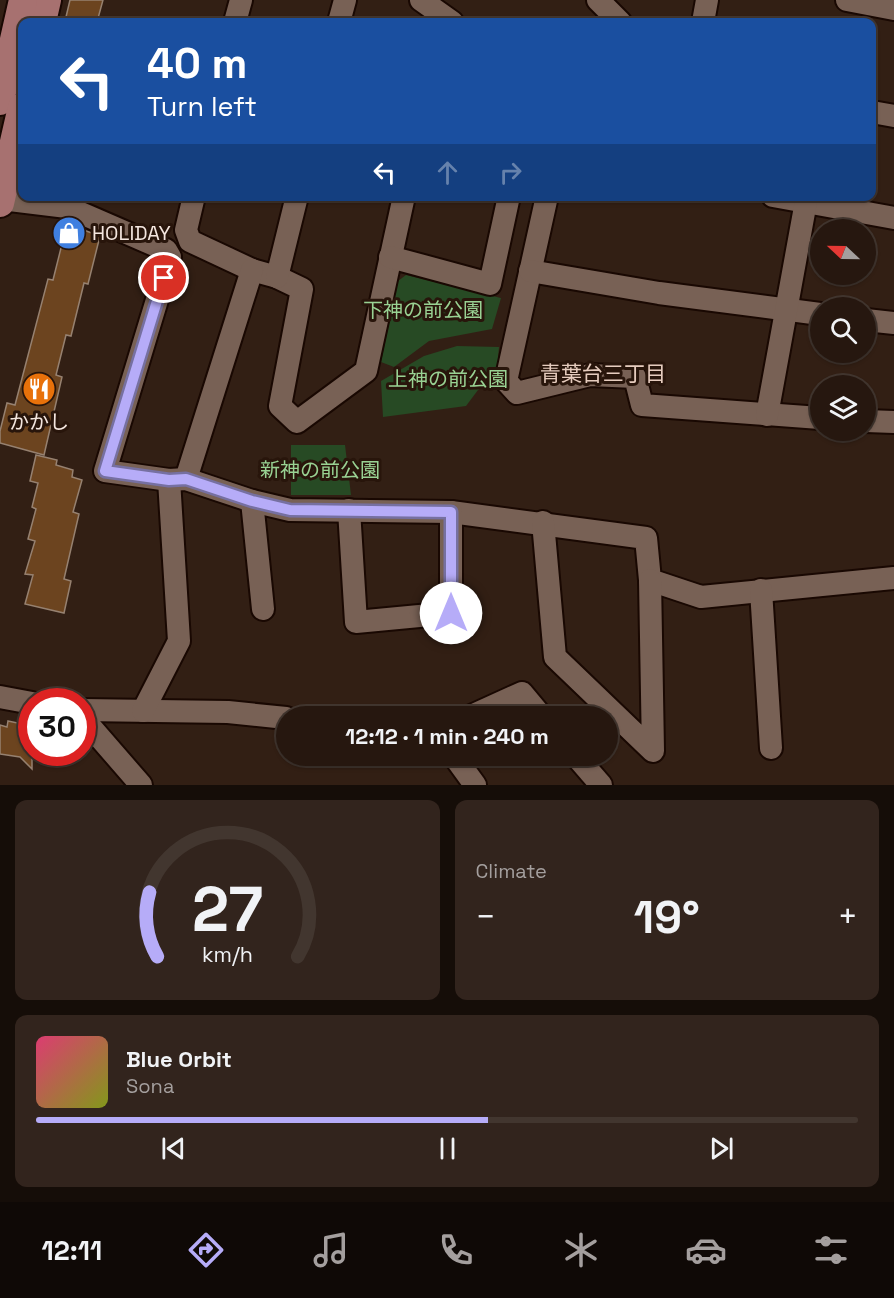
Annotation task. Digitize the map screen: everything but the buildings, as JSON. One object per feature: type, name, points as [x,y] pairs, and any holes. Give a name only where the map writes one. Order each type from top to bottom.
[{"type":"main road","points":[[19,18],[23,0]]},
{"type":"main road","points":[[43,18],[47,0]]},
{"type":"main road","points":[[0,101],[18,22]]},
{"type":"main road","points":[[0,201],[18,123]]},
{"type":"street","points":[[236,18],[241,0]]},
{"type":"street","points":[[340,18],[345,0]]},
{"type":"street","points":[[421,0],[450,16]]},
{"type":"street","points":[[598,0],[616,18]]},
{"type":"street","points":[[704,18],[707,0]]},
{"type":"street","points":[[847,0],[894,9]]},
{"type":"street","points":[[876,113],[894,116]]},
{"type":"street","points":[[0,201],[67,207],[166,250],[170,257],[105,471],[178,480],[290,510],[451,512],[543,522],[646,538],[650,580],[653,751],[555,657],[543,522]]},
{"type":"street","points":[[193,201],[186,230],[190,241],[252,270],[277,277],[302,289],[280,406],[297,422],[366,371],[403,201]]},
{"type":"street","points":[[277,277],[296,201]]},
{"type":"street","points":[[390,258],[490,284],[508,201]]},
{"type":"street","points":[[546,201],[506,381],[517,393],[590,375],[635,377],[642,405],[810,417]]},
{"type":"street","points":[[767,415],[806,201]]},
{"type":"street","points":[[815,201],[894,218]]},
{"type":"street","points":[[143,711],[179,641],[178,480],[252,270]]},
{"type":"street","points":[[530,271],[810,313]]},
{"type":"street","points":[[876,321],[894,323]]},
{"type":"street","points":[[876,421],[894,422]]},
{"type":"street","points":[[252,501],[262,609]]},
{"type":"street","points":[[349,510],[357,622],[451,613],[451,512]]},
{"type":"street","points":[[650,580],[701,597],[894,578]]},
{"type":"street","points":[[761,590],[771,748]]},
{"type":"street","points":[[493,706],[522,693],[533,706]]},
{"type":"street","points":[[96,710],[228,712],[276,717]]},
{"type":"street","points":[[96,733],[141,785]]},
{"type":"street","points":[[461,766],[475,785]]},
{"type":"street","points":[[585,766],[601,785]]},
{"type":"green space","name":"下神の前公園","points":[[406,275],[501,298],[492,329],[429,341],[394,367],[381,362],[398,281]]},
{"type":"green space","name":"上神の前公園","points":[[457,346],[499,347],[496,380],[478,390],[466,406],[383,417],[381,381],[424,356]]},
{"type":"green space","name":"新神の前公園","points":[[291,445],[345,445],[351,495],[291,495]]},
{"type":"place","name":"HOLIDAY","points":[[69,233]]},
{"type":"place","name":"かかし","points":[[39,389]]},
{"type":"district","name":"青葉台三丁目","points":[[603,374]]},
{"type":"route","points":[[164,278],[105,471],[169,480],[186,479],[252,501],[290,510],[451,512],[451,613]]}]
